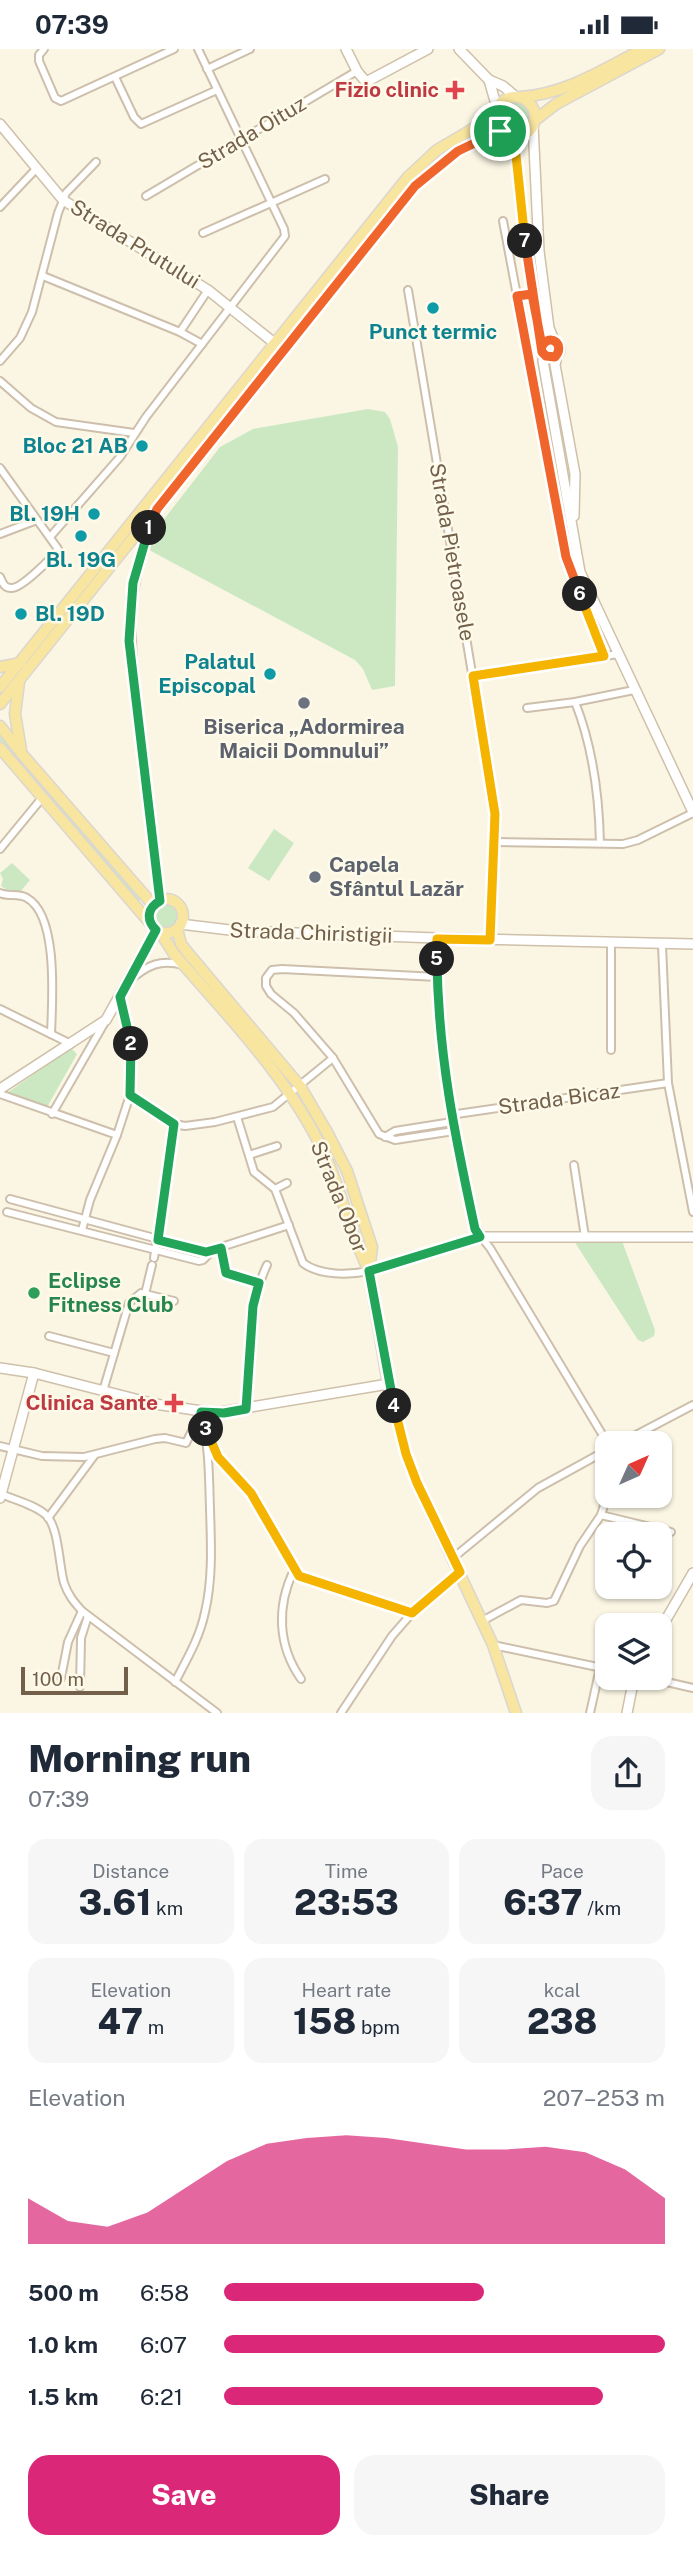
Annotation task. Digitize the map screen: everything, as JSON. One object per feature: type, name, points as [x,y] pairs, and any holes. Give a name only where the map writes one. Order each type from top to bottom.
[{"type":"main road","points":[[0,687],[407,177],[438,150],[481,124],[501,102],[559,90],[643,49]]},
{"type":"main road","points":[[0,704],[415,186],[458,151],[503,132],[520,136],[556,104],[659,49]]},
{"type":"main road","points":[[518,97],[531,106],[533,123]]},
{"type":"main road","points":[[496,110],[495,121],[503,132]]},
{"type":"main road","points":[[0,667],[20,663]]},
{"type":"main road","points":[[19,681],[15,714],[22,754]]},
{"type":"main road","points":[[0,726],[156,903]]},
{"type":"main road","points":[[0,748],[17,769]]},
{"type":"main road","points":[[0,757],[17,769]]},
{"type":"main road","name":"Strada Obor","points":[[17,769],[156,929],[291,1094],[334,1175],[359,1251],[369,1271]]},
{"type":"main road","points":[[172,901],[179,906],[183,915],[179,927],[169,933],[156,929],[149,914],[156,903],[172,901]]},
{"type":"main road","name":"Strada Obor","points":[[179,927],[181,944],[300,1086],[327,1132],[347,1171],[372,1247],[369,1271]]},
{"type":"main road","points":[[369,1271],[388,1384],[406,1454],[417,1483],[494,1645],[512,1693],[516,1713]]},
{"type":"street","points":[[39,51],[45,76],[58,101],[66,100],[174,49]]},
{"type":"street","points":[[50,537],[117,461],[134,433],[285,236],[198,49]]},
{"type":"street","points":[[207,69],[250,49]]},
{"type":"street","points":[[346,49],[366,82],[428,49]]},
{"type":"street","points":[[459,49],[489,80],[518,97]]},
{"type":"street","name":"Strada Oituz","points":[[146,196],[358,71]]},
{"type":"street","points":[[115,77],[134,117],[141,124],[217,90]]},
{"type":"street","points":[[489,80],[496,110]]},
{"type":"street","points":[[533,123],[539,251],[550,328],[559,347],[555,365],[575,474],[574,538]]},
{"type":"street","name":"Strada Prutului","points":[[1,128],[63,199],[208,289],[283,350]]},
{"type":"street","points":[[494,842],[624,843],[638,840],[693,813],[580,572],[532,294],[516,155],[503,132]]},
{"type":"street","points":[[0,361],[13,348],[26,326],[43,276],[63,199],[96,162]]},
{"type":"street","points":[[0,207],[36,169]]},
{"type":"street","points":[[203,233],[326,179]]},
{"type":"street","points":[[503,221],[566,557],[604,656]]},
{"type":"street","points":[[43,276],[180,332],[202,344]]},
{"type":"street","points":[[180,332],[208,289]]},
{"type":"street","name":"Strada Pietroasele","points":[[408,290],[494,805],[490,940]]},
{"type":"street","points":[[517,296],[532,294]]},
{"type":"street","points":[[543,350],[545,341],[554,340]]},
{"type":"street","points":[[543,350],[552,358],[557,355]]},
{"type":"street","points":[[0,381],[31,408],[55,422],[134,433]]},
{"type":"street","points":[[0,468],[57,546],[57,551],[19,587],[9,589],[4,586],[0,577]]},
{"type":"street","points":[[156,903],[129,641],[133,583],[144,541],[157,509]]},
{"type":"street","points":[[0,534],[37,520]]},
{"type":"street","points":[[473,676],[618,654]]},
{"type":"street","points":[[527,708],[634,690]]},
{"type":"street","points":[[575,702],[587,732],[591,754],[599,805],[600,843]]},
{"type":"street","points":[[0,849],[42,798]]},
{"type":"street","points":[[0,893],[29,899],[44,925],[52,961],[51,1034]]},
{"type":"street","name":"Strada Chiristigii","points":[[179,927],[437,939],[693,944]]},
{"type":"street","points":[[52,1114],[156,929]]},
{"type":"street","points":[[437,939],[439,1031],[451,1118],[475,1229],[490,1248],[600,1431]]},
{"type":"street","points":[[611,943],[611,1050]]},
{"type":"street","points":[[662,944],[668,1083],[693,1212]]},
{"type":"street","points":[[129,981],[155,963],[170,961],[184,965]]},
{"type":"street","points":[[437,977],[272,970],[267,978],[267,986],[271,994],[294,1013],[333,1058],[376,1131],[395,1140],[454,1131]]},
{"type":"street","points":[[82,1230],[130,1095],[131,1047],[120,997]]},
{"type":"street","points":[[0,1009],[71,1044]]},
{"type":"street","points":[[0,1092],[106,1020]]},
{"type":"street","points":[[130,1095],[174,1124],[185,1126],[237,1117],[273,1107],[333,1058]]},
{"type":"street","name":"Strada Bicaz","points":[[451,1118],[668,1083]]},
{"type":"street","points":[[0,1092],[52,1114],[117,1135]]},
{"type":"street","points":[[237,1117],[254,1172],[275,1189],[300,1257],[310,1268],[346,1274],[369,1271],[480,1237],[693,1237]]},
{"type":"street","points":[[385,1137],[451,1118]]},
{"type":"street","points":[[103,1391],[129,1303],[143,1293],[153,1261],[174,1124]]},
{"type":"street","points":[[249,1155],[277,1146]]},
{"type":"street","points":[[574,1165],[585,1237]]},
{"type":"street","points":[[275,1189],[287,1183]]},
{"type":"street","points":[[10,1199],[84,1221],[211,1252]]},
{"type":"street","points":[[7,1212],[202,1261],[211,1252],[289,1225]]},
{"type":"street","points":[[221,1248],[225,1272],[259,1283]]},
{"type":"street","points":[[246,1409],[253,1306],[267,1265]]},
{"type":"street","points":[[143,1293],[174,1301]]},
{"type":"street","points":[[49,1336],[114,1353]]},
{"type":"street","points":[[0,1369],[34,1373],[155,1404],[224,1413],[388,1384]]},
{"type":"street","points":[[34,1373],[1,1496],[40,1511],[48,1518],[70,1598],[85,1613],[217,1713]]},
{"type":"street","points":[[644,1431],[693,1405]]},
{"type":"street","points":[[201,1412],[208,1438],[218,1457],[251,1493],[294,1570],[306,1579],[412,1613]]},
{"type":"street","points":[[0,1446],[42,1456],[94,1456],[155,1439],[188,1441],[201,1412]]},
{"type":"street","points":[[175,1682],[200,1631],[206,1611],[211,1541],[208,1438]]},
{"type":"street","points":[[48,1518],[94,1456]]},
{"type":"street","points":[[453,1558],[538,1488],[595,1457]]},
{"type":"street","points":[[482,1621],[521,1600],[547,1603],[554,1601],[580,1546],[603,1509]]},
{"type":"street","points":[[601,1515],[630,1522]]},
{"type":"street","points":[[294,1570],[284,1594],[283,1638],[287,1658],[301,1679]]},
{"type":"street","points":[[341,1713],[392,1636],[412,1613],[460,1572]]},
{"type":"street","points":[[672,1613],[690,1587],[693,1573]]},
{"type":"street","points":[[61,1678],[68,1642],[85,1613]]},
{"type":"street","points":[[80,1686],[81,1638],[85,1613]]},
{"type":"street","points":[[494,1645],[595,1666]]},
{"type":"street","points":[[672,1683],[693,1688]]},
{"type":"street","points":[[590,1713],[597,1690]]},
{"type":"street","points":[[627,1713],[632,1690]]},
{"type":"green space","points":[[515,103],[525,107],[529,117],[525,127],[515,131],[505,127],[501,117],[505,107]]},
{"type":"green space","points":[[368,409],[385,412],[390,419],[398,447],[395,686],[372,690],[363,669],[355,660],[149,550],[158,527],[220,447],[253,429]]},
{"type":"green space","points":[[0,736],[140,899],[138,905],[0,741]]},
{"type":"green space","points":[[274,829],[294,843],[269,881],[248,868]]},
{"type":"green space","points":[[12,863],[30,880],[21,891],[8,891],[1,886],[3,879],[0,873]]},
{"type":"green space","points":[[166,902],[176,906],[180,916],[176,926],[166,930],[156,926],[152,916],[156,906]]},
{"type":"green space","points":[[71,1048],[77,1054],[46,1109],[7,1093]]},
{"type":"green space","points":[[574,1241],[622,1241],[655,1330],[654,1336],[643,1342],[638,1340]]},
{"type":"place","name":"Fizio clinic","points":[[455,90]]},
{"type":"place","name":"Punct termic","points":[[433,308]]},
{"type":"place","name":"Bloc 21 AB","points":[[142,446]]},
{"type":"place","name":"Bl. 19H","points":[[94,514]]},
{"type":"place","name":"Bl. 19G","points":[[81,536]]},
{"type":"place","name":"Bl. 19D","points":[[21,614]]},
{"type":"place","name":"Palatul Episcopal","points":[[270,674]]},
{"type":"place","name":"Biserica „Adormirea Maicii Domnului”","points":[[304,703]]},
{"type":"place","name":"Capela Sfântul Lazăr","points":[[315,877]]},
{"type":"place","name":"Eclipse Fitness Club","points":[[34,1293]]},
{"type":"place","name":"Clinica Sante","points":[[174,1403]]},
{"type":"route","points":[[500,131],[458,151],[435,167],[415,186],[157,509],[139,559],[130,613],[129,641],[160,901],[153,905],[149,914],[150,923],[156,930],[120,997],[131,1047],[130,1095],[174,1124],[158,1240],[206,1252],[221,1248],[226,1273],[259,1283],[253,1306],[246,1409],[224,1413],[201,1412],[208,1438],[225,1466],[251,1493],[299,1576],[412,1613],[460,1572],[406,1454],[388,1384],[369,1271],[480,1237],[475,1229],[450,1115],[439,1031],[437,977],[437,939],[490,940],[495,814],[473,676],[604,656],[566,557],[517,296],[532,294],[542,346],[545,341],[551,339],[556,341],[560,350],[552,358],[542,352],[535,316],[526,251],[516,155],[505,134],[500,131]]}]
